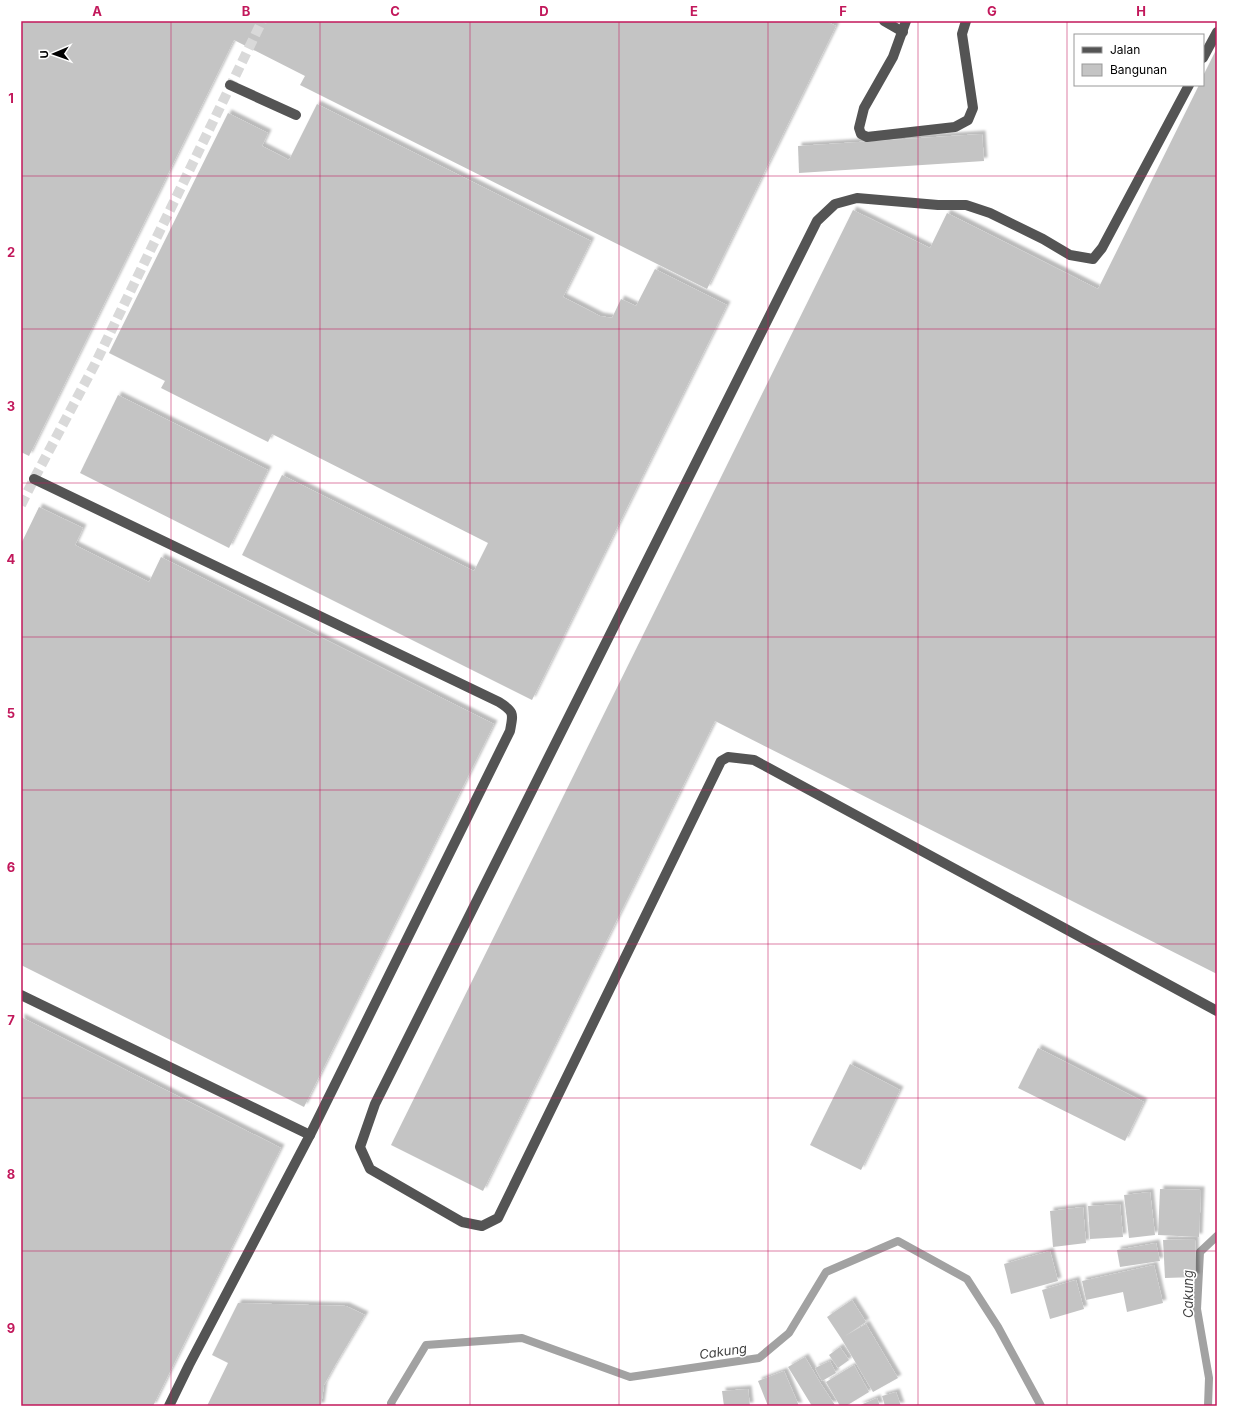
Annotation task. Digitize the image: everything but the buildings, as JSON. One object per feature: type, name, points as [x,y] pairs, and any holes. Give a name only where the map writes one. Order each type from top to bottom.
[{"type":"lane","points":[[884,21],[903,32]]},
{"type":"lane","points":[[906,21],[893,57],[864,108],[858,128],[866,138],[955,127],[968,120],[973,108],[962,34],[966,21]]},
{"type":"lane","points":[[1204,56],[1217,32]]},
{"type":"lane","points":[[230,85],[296,115]]},
{"type":"lane","points":[[1188,86],[1102,248],[1093,259],[1070,255],[1043,239],[990,213],[966,205],[938,205],[857,198],[835,204],[817,221],[379,1097],[360,1147],[370,1169],[462,1222],[482,1226],[498,1218],[721,762],[728,757],[754,760],[1217,1012]]},
{"type":"lane","points":[[34,478],[509,708],[513,716],[510,731],[310,1135],[169,1406]]},
{"type":"lane","points":[[21,995],[310,1135]]},
{"type":"waterway","name":"Cakung","points":[[1208,1406],[1209,1378],[1197,1309],[1200,1252],[1217,1236]]},
{"type":"waterway","name":"Cakung","points":[[392,1406],[391,1403],[426,1345],[522,1338],[630,1377],[759,1358],[789,1333],[826,1272],[898,1241],[967,1279],[998,1327],[1041,1406]]},
{"type":"tunnel","points":[[21,505],[95,364],[262,21]]}]
